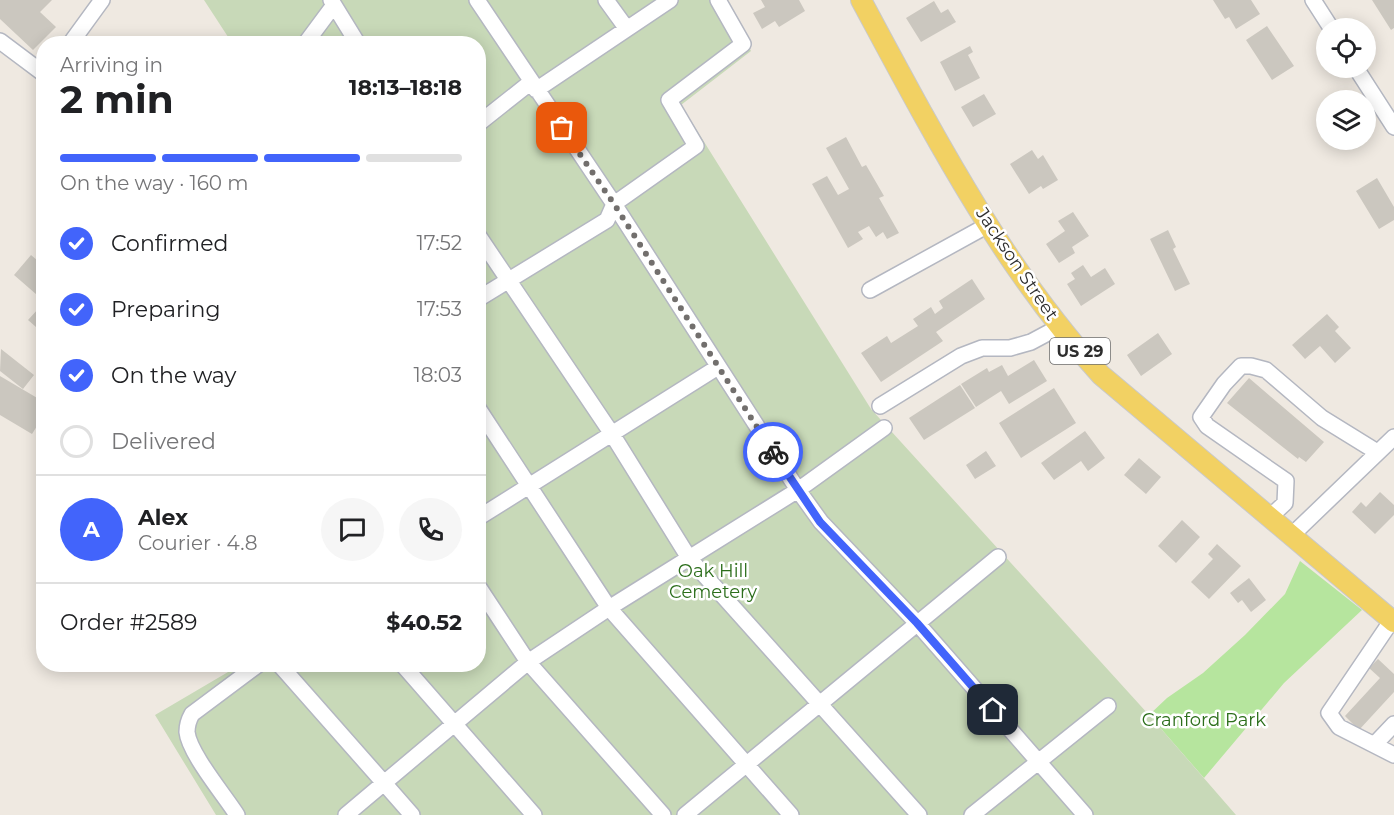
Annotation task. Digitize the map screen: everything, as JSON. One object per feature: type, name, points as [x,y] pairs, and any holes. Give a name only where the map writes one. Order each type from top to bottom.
[{"type":"main road","name":"Jackson Street","points":[[861,0],[988,225],[1022,277],[1059,327],[1101,375],[1393,621]]},
{"type":"street","points":[[76,36],[102,0]]},
{"type":"street","points":[[477,0],[614,204],[820,522],[917,623],[1085,815]]},
{"type":"street","points":[[606,0],[627,29]]},
{"type":"street","points":[[486,118],[533,86],[670,0]]},
{"type":"street","points":[[486,294],[607,220],[614,204],[696,146],[669,100],[743,44],[718,0]]},
{"type":"street","points":[[1313,0],[1325,18]]},
{"type":"street","points":[[310,36],[333,2],[352,36]]},
{"type":"street","points":[[0,41],[36,68]]},
{"type":"street","points":[[1362,78],[1394,127]]},
{"type":"street","points":[[870,290],[988,225]]},
{"type":"street","points":[[486,246],[612,434],[689,558],[919,815]]},
{"type":"street","points":[[880,406],[961,356],[982,348],[1010,348],[1031,342],[1059,327]]},
{"type":"street","points":[[1270,517],[1285,503],[1286,481],[1207,426],[1201,417],[1224,384],[1241,366],[1266,370],[1322,418],[1377,452]]},
{"type":"street","points":[[486,513],[718,367]]},
{"type":"street","points":[[486,420],[609,608],[791,815]]},
{"type":"street","points":[[346,815],[528,662],[609,608],[798,490],[884,428]]},
{"type":"street","points":[[1291,536],[1394,436]]},
{"type":"street","points":[[685,815],[998,557]]},
{"type":"street","points":[[486,598],[528,662],[663,815]]},
{"type":"street","points":[[1393,621],[1329,713],[1339,727],[1394,754]]},
{"type":"street","points":[[237,815],[192,748],[187,735],[187,723],[192,714],[248,672]]},
{"type":"street","points":[[286,672],[412,815]]},
{"type":"street","points":[[409,672],[534,815]]},
{"type":"street","points":[[972,815],[1108,706]]},
{"type":"street","points":[[1375,744],[1394,724]]},
{"type":"green space","name":"Oak Hill Cemetery","points":[[204,0],[723,0],[751,51],[681,105],[871,409],[1149,715],[1236,815],[216,815],[155,715],[228,672],[486,672],[486,36],[227,36]]},
{"type":"green space","name":"Cranford Park","points":[[1300,561],[1362,610],[1284,683],[1204,778],[1149,715],[1167,698],[1203,673],[1245,635],[1285,594]]},
{"type":"building","points":[[0,0],[52,0],[40,12],[56,27],[47,36],[36,36],[36,47],[33,50],[0,19]]},
{"type":"building","points":[[761,0],[799,0],[805,11],[779,27],[775,21],[762,29],[753,13],[765,7]]},
{"type":"building","points":[[1213,0],[1251,0],[1260,14],[1236,29],[1229,17],[1225,19]]},
{"type":"building","points":[[1372,0],[1394,0],[1394,28],[1391,30]]},
{"type":"building","points":[[934,1],[941,13],[948,9],[956,22],[921,42],[906,18]]},
{"type":"building","points":[[1267,26],[1294,66],[1272,80],[1246,40]]},
{"type":"building","points":[[970,46],[973,52],[968,55],[980,78],[955,91],[940,62]]},
{"type":"building","points":[[984,94],[996,114],[973,127],[961,107]]},
{"type":"building","points":[[846,137],[862,167],[866,165],[884,196],[879,198],[899,233],[887,239],[883,232],[876,237],[869,226],[858,232],[863,239],[848,248],[812,184],[827,176],[838,195],[849,189],[826,148]]},
{"type":"building","points":[[1032,150],[1038,159],[1043,155],[1058,180],[1043,189],[1041,186],[1029,194],[1010,164]]},
{"type":"building","points":[[1377,178],[1394,207],[1394,220],[1379,229],[1356,191]]},
{"type":"building","points":[[1073,212],[1089,236],[1072,247],[1075,253],[1059,263],[1046,244],[1065,231],[1058,221]]},
{"type":"building","points":[[1168,230],[1176,247],[1173,249],[1190,284],[1175,291],[1150,239]]},
{"type":"building","points":[[31,255],[36,259],[36,294],[14,275]]},
{"type":"building","points":[[1083,265],[1091,277],[1105,268],[1115,284],[1081,306],[1067,284],[1075,279],[1071,273]]},
{"type":"building","points":[[972,279],[985,299],[936,332],[943,341],[881,382],[861,353],[887,336],[891,343],[918,326],[913,319],[931,307],[935,314],[943,308],[939,301]]},
{"type":"building","points":[[36,311],[36,327],[28,320]]},
{"type":"building","points":[[1327,314],[1339,327],[1335,331],[1351,348],[1335,363],[1320,346],[1305,359],[1292,345]]},
{"type":"building","points":[[1158,333],[1172,354],[1141,376],[1127,355]]},
{"type":"building","points":[[1,349],[34,375],[23,389],[0,371]]},
{"type":"building","points":[[1034,360],[1047,381],[1009,404],[1001,391],[976,407],[961,384],[987,368],[989,372],[1002,365],[1008,376]]},
{"type":"building","points":[[0,376],[36,397],[36,428],[32,434],[0,415]]},
{"type":"building","points":[[1249,378],[1324,442],[1306,462],[1299,457],[1298,459],[1227,403]]},
{"type":"building","points":[[960,385],[975,408],[924,440],[909,418]]},
{"type":"building","points":[[1054,388],[1076,423],[1021,458],[999,423]]},
{"type":"building","points":[[1085,431],[1105,458],[1088,471],[1081,461],[1054,480],[1041,463]]},
{"type":"building","points":[[986,451],[996,466],[975,479],[966,465]]},
{"type":"building","points":[[1139,458],[1161,477],[1146,494],[1124,475]]},
{"type":"building","points":[[1380,492],[1394,505],[1394,515],[1375,534],[1352,512],[1361,502],[1366,507]]},
{"type":"building","points":[[1182,520],[1200,537],[1176,563],[1158,546]]},
{"type":"building","points":[[1217,544],[1241,566],[1209,599],[1191,582],[1213,559],[1208,554]]},
{"type":"building","points":[[1249,578],[1266,600],[1251,612],[1242,600],[1238,603],[1230,593]]},
{"type":"building","points":[[1378,659],[1394,674],[1394,692],[1359,730],[1345,716],[1380,678],[1369,668]]},
{"type":"way so far","points":[[562,128],[614,204],[773,452]]},
{"type":"route","points":[[773,452],[820,522],[917,623],[993,710]]}]
